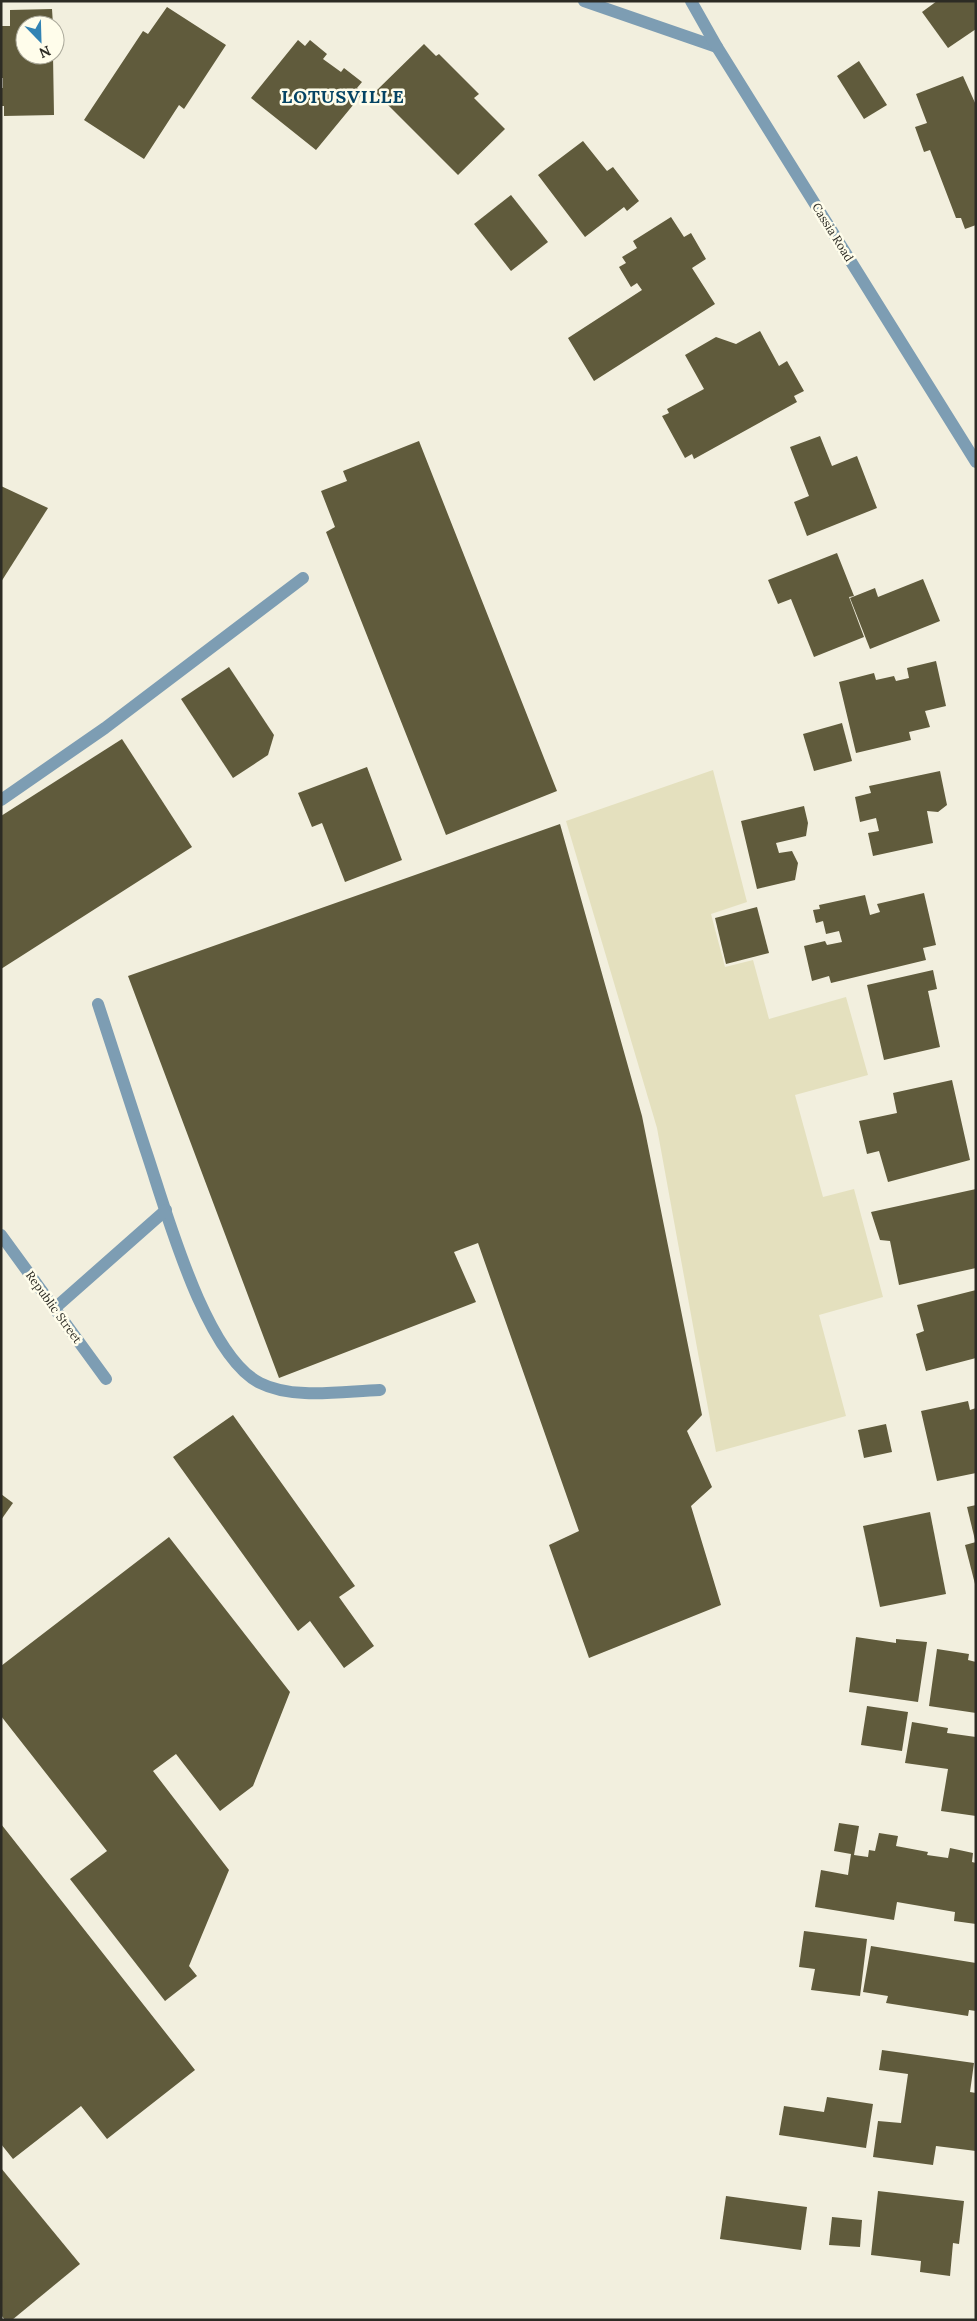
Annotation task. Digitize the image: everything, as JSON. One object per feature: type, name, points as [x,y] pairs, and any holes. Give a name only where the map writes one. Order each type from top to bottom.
[{"type":"street","points":[[584,1],[717,47]]},
{"type":"street","name":"Cassia Road","points":[[691,1],[717,47],[976,462]]},
{"type":"street","points":[[1,800],[105,728],[302,578]]},
{"type":"street","points":[[98,1004],[184,1263],[207,1315],[226,1349],[258,1382],[275,1390],[298,1392],[380,1390]]},
{"type":"street","points":[[55,1308],[166,1210]]},
{"type":"street","name":"Republic Street","points":[[1,1235],[106,1379]]},
{"type":"shaded area","points":[[713,770],[747,902],[711,914],[725,967],[753,960],[769,1019],[846,997],[868,1075],[795,1095],[823,1197],[854,1189],[883,1297],[819,1315],[846,1416],[716,1452],[657,1128],[566,821]]},
{"type":"building","points":[[937,1],[976,1],[976,29],[948,48],[922,12]]},
{"type":"building","points":[[167,7],[226,45],[184,109],[179,105],[144,159],[84,120],[143,31],[148,34]]},
{"type":"building","points":[[52,9],[52,15],[15,15],[15,65],[53,65],[54,115],[4,116],[4,106],[1,106],[3,78],[1,78],[1,26],[10,26],[10,10]]},
{"type":"building","points":[[298,40],[305,46],[310,40],[327,54],[323,59],[341,72],[344,68],[362,82],[357,88],[363,93],[316,150],[251,98]]},
{"type":"building","points":[[424,44],[436,56],[439,54],[479,94],[474,98],[505,129],[458,175],[375,92]]},
{"type":"building","points":[[859,61],[887,105],[864,119],[837,76]]},
{"type":"building","points":[[963,76],[976,105],[976,225],[965,229],[961,218],[956,218],[930,150],[924,152],[915,127],[927,123],[916,94]]},
{"type":"building","points":[[583,141],[607,171],[613,167],[639,201],[627,211],[624,207],[585,237],[538,175]]},
{"type":"building","points":[[511,195],[548,242],[511,271],[474,224]]},
{"type":"building","points":[[671,217],[684,237],[691,233],[706,259],[692,268],[715,304],[594,381],[568,338],[642,290],[637,283],[631,287],[619,267],[626,263],[622,257],[637,248],[633,241]]},
{"type":"building","points":[[760,331],[779,366],[787,361],[804,391],[794,396],[797,402],[694,459],[692,454],[685,458],[662,416],[669,413],[667,409],[704,389],[685,355],[716,337],[736,344]]},
{"type":"building","points":[[820,436],[832,466],[857,456],[877,508],[807,536],[794,502],[809,496],[790,447]]},
{"type":"building","points":[[419,441],[557,791],[446,835],[326,532],[335,527],[321,491],[347,481],[343,471]]},
{"type":"building","points":[[1,486],[48,508],[1,582]]},
{"type":"building","points":[[837,553],[854,596],[849,597],[864,637],[814,657],[791,599],[778,604],[768,580]]},
{"type":"building","points":[[923,579],[940,621],[870,649],[850,598],[875,588],[878,597]]},
{"type":"building","points":[[936,661],[946,706],[925,711],[930,727],[909,732],[911,740],[856,753],[839,682],[874,673],[876,680],[894,676],[896,681],[909,678],[907,668]]},
{"type":"building","points":[[229,667],[274,735],[268,755],[233,778],[181,699]]},
{"type":"building","points":[[842,723],[852,761],[814,771],[803,734]]},
{"type":"building","points":[[122,739],[192,847],[1,969],[1,816]]},
{"type":"building","points":[[367,767],[402,860],[345,882],[322,823],[312,827],[298,793]]},
{"type":"building","points":[[940,771],[947,805],[938,812],[927,811],[933,843],[873,856],[868,833],[879,831],[876,818],[860,822],[855,797],[871,793],[869,786]]},
{"type":"building","points":[[804,806],[808,823],[806,836],[776,843],[779,853],[792,851],[798,863],[795,880],[757,889],[741,821]]},
{"type":"building","points":[[560,824],[642,1116],[702,1415],[687,1431],[712,1487],[691,1506],[721,1605],[589,1658],[549,1545],[579,1531],[478,1243],[454,1252],[476,1302],[279,1378],[128,976]]},
{"type":"building","points":[[924,893],[936,945],[923,948],[926,960],[831,983],[829,976],[812,981],[804,946],[825,941],[827,945],[842,942],[839,931],[826,934],[823,921],[816,923],[813,910],[820,909],[819,905],[865,895],[870,915],[880,912],[877,904]]},
{"type":"building","points":[[757,907],[769,953],[726,964],[715,918]]},
{"type":"building","points":[[933,970],[937,989],[928,991],[940,1047],[884,1060],[867,985]]},
{"type":"building","points":[[952,1080],[970,1160],[888,1182],[879,1151],[867,1154],[859,1121],[897,1113],[893,1093]]},
{"type":"building","points":[[976,1189],[976,1268],[899,1285],[890,1241],[880,1240],[871,1212]]},
{"type":"building","points":[[976,1290],[976,1358],[926,1371],[916,1334],[924,1331],[917,1305]]},
{"type":"building","points":[[968,1401],[970,1410],[976,1408],[976,1473],[937,1481],[921,1411]]},
{"type":"building","points":[[233,1415],[355,1586],[339,1597],[374,1646],[344,1668],[310,1621],[298,1631],[173,1457]]},
{"type":"building","points":[[886,1424],[892,1452],[864,1458],[858,1430]]},
{"type":"building","points":[[1,1494],[13,1503],[1,1520]]},
{"type":"building","points":[[976,1505],[976,1540],[975,1540],[967,1507]]},
{"type":"building","points":[[930,1512],[946,1594],[880,1607],[863,1526]]},
{"type":"building","points":[[169,1537],[290,1692],[253,1786],[220,1811],[176,1754],[153,1771],[229,1870],[189,1966],[197,1976],[165,2001],[70,1879],[107,1851],[1,1716],[1,1666]]},
{"type":"building","points":[[976,1542],[976,1584],[975,1584],[965,1545]]},
{"type":"building","points":[[856,1637],[896,1643],[896,1639],[927,1642],[918,1702],[849,1692]]},
{"type":"building","points":[[937,1649],[969,1654],[968,1660],[976,1662],[976,1713],[929,1706]]},
{"type":"building","points":[[867,1706],[908,1712],[902,1751],[861,1745]]},
{"type":"building","points":[[912,1722],[948,1728],[947,1733],[976,1737],[976,1816],[941,1811],[948,1769],[905,1763]]},
{"type":"building","points":[[839,1823],[859,1826],[854,1855],[868,1857],[869,1850],[875,1851],[879,1833],[898,1836],[896,1846],[928,1852],[927,1855],[948,1858],[950,1848],[973,1853],[972,1862],[976,1863],[976,1924],[954,1921],[955,1912],[897,1902],[894,1920],[815,1907],[821,1870],[848,1875],[851,1854],[834,1851]]},
{"type":"building","points":[[1,1824],[195,2070],[107,2139],[81,2106],[13,2159],[1,2144]]},
{"type":"building","points":[[804,1931],[867,1939],[860,1996],[811,1990],[815,1969],[799,1967]]},
{"type":"building","points":[[871,1946],[976,1963],[976,2011],[969,2010],[968,2016],[886,2003],[888,1996],[863,1992]]},
{"type":"building","points":[[882,2050],[974,2063],[970,2092],[976,2093],[976,2151],[936,2146],[933,2165],[873,2157],[878,2121],[901,2123],[908,2074],[879,2070]]},
{"type":"building","points":[[827,2097],[873,2104],[866,2148],[779,2135],[784,2106],[824,2112]]},
{"type":"building","points":[[1,2168],[80,2264],[12,2320],[5,2320],[1,2315]]},
{"type":"building","points":[[878,2191],[964,2201],[959,2244],[953,2243],[950,2276],[920,2272],[921,2261],[871,2255]]},
{"type":"building","points":[[726,2196],[807,2207],[801,2250],[720,2239]]},
{"type":"building","points":[[832,2217],[862,2220],[860,2247],[829,2245]]},
{"type":"district","name":"LOTUSVILLE","points":[[343,96]]}]
